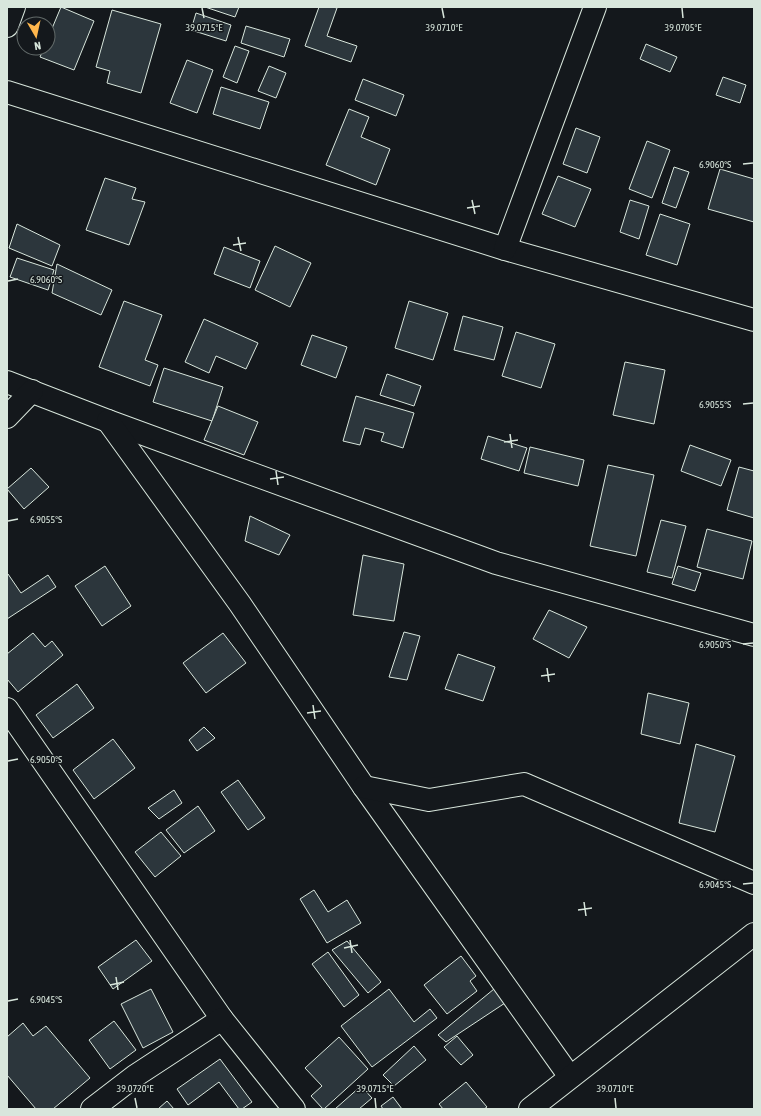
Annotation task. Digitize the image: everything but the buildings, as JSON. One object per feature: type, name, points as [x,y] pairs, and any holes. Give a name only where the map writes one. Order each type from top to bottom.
[{"type":"street","points":[[7,26],[14,7]]},
{"type":"street","points":[[505,249],[590,8]]},
{"type":"street","points":[[7,92],[505,249],[754,320]]},
{"type":"street","points":[[7,382],[108,421],[496,562],[754,634]]},
{"type":"street","points":[[7,417],[32,391]]},
{"type":"street","points":[[108,421],[240,604],[364,787],[570,1077]]},
{"type":"street","points":[[7,709],[222,1019],[294,1109]]},
{"type":"street","points":[[364,787],[429,800],[524,784],[754,883]]},
{"type":"street","points":[[530,1109],[754,934]]},
{"type":"street","points":[[92,1109],[135,1076],[222,1019]]}]
